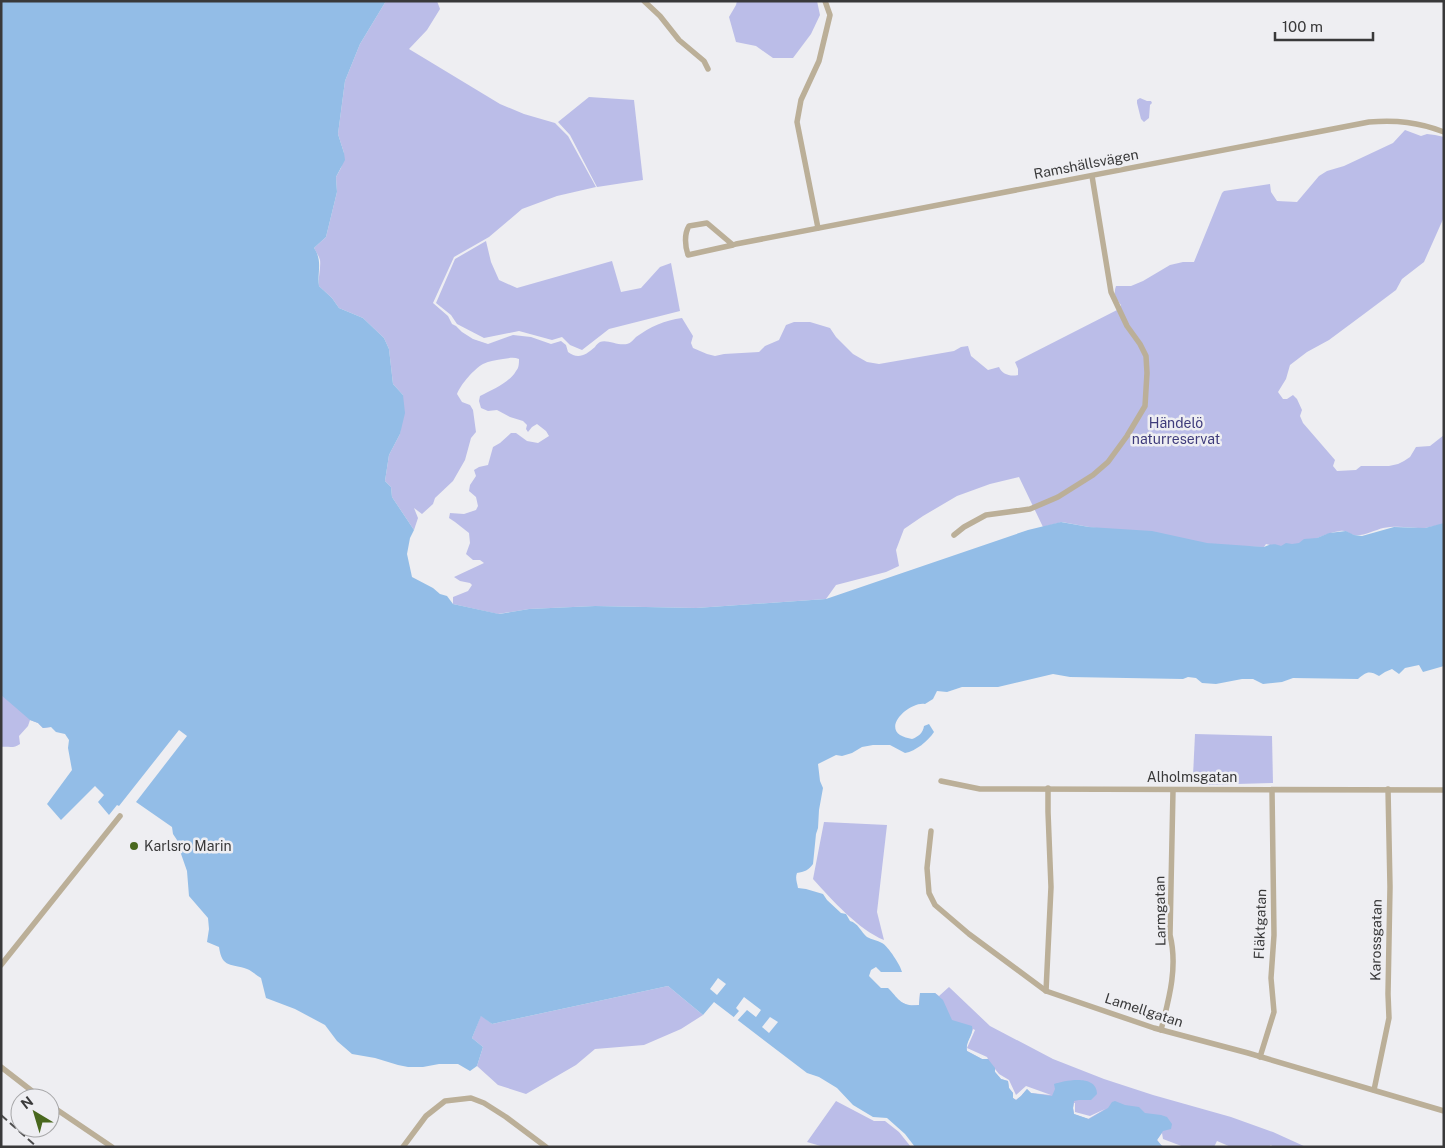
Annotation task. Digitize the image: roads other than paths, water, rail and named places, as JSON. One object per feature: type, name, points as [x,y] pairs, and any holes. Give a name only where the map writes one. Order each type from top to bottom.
[{"type":"street","points":[[644,1],[660,16],[679,40],[704,61],[708,69]]},
{"type":"street","points":[[818,228],[797,122],[801,100],[819,61],[830,15],[825,1]]},
{"type":"street","name":"Ramshällsvägen","points":[[733,245],[707,222],[689,226],[686,229],[686,249],[688,255],[818,228],[1369,122],[1405,121],[1429,126],[1444,132]]},
{"type":"street","points":[[954,534],[986,515],[1030,509],[1058,496],[1093,475],[1108,462],[1127,436],[1145,406],[1146,356],[1127,326],[1111,292],[1092,176]]},
{"type":"street","name":"Alholmsgatan","points":[[941,781],[980,789],[1444,790]]},
{"type":"street","points":[[1046,991],[1051,887],[1048,788]]},
{"type":"street","name":"Karossgatan","points":[[1374,1090],[1388,1018],[1390,887],[1388,789]]},
{"type":"street","name":"Larmgatan","points":[[1161,1030],[1172,988],[1173,969],[1173,947],[1170,934],[1173,790]]},
{"type":"street","name":"Fläktgatan","points":[[1260,1057],[1274,1012],[1272,978],[1274,935],[1272,790]]},
{"type":"street","points":[[1,965],[120,816]]},
{"type":"street","name":"Lamellgatan","points":[[931,831],[927,868],[929,893],[935,905],[969,934],[1046,991],[1161,1030],[1444,1111]]},
{"type":"street","points":[[1,1067],[28,1088]]},
{"type":"street","points":[[403,1147],[426,1116],[445,1101],[471,1098],[499,1112],[546,1147]]},
{"type":"street","points":[[60,1112],[112,1147]]},
{"type":"railway","points":[[1,1115],[37,1147]]},
{"type":"place","name":"Karlsro Marin","points":[[134,846]]},
{"type":"park label","name":"Händelö naturreservat","points":[[1176,432]]}]
